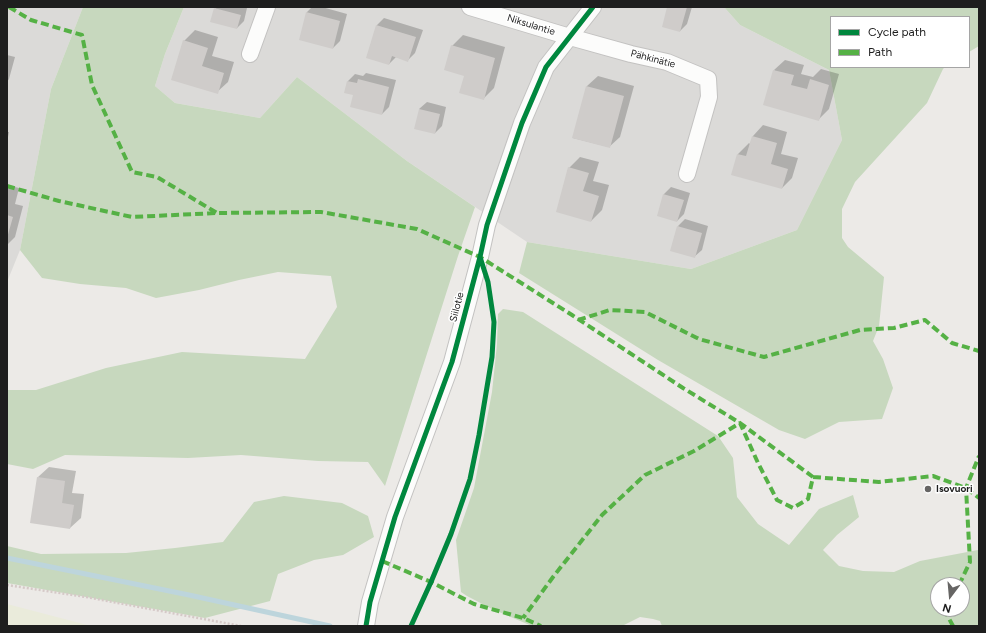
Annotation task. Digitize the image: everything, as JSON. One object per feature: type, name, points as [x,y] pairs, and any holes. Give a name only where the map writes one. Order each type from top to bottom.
[{"type":"street","points":[[250,54],[267,7]]},
{"type":"street","name":"Niksulantie","points":[[470,7],[570,37]]},
{"type":"street","name":"Siilotie","points":[[366,626],[370,602],[395,517],[452,362],[487,225],[522,123],[546,67],[593,7]]},
{"type":"street","name":"Pähkinätie","points":[[570,37],[631,54],[668,62],[708,78],[709,96],[688,174]]},
{"type":"path","points":[[7,585],[86,597],[241,626]]},
{"type":"shaded area","points":[[7,7],[83,7],[51,89],[20,250],[7,282]]},
{"type":"shaded area","points":[[184,7],[724,7],[740,25],[829,70],[842,140],[797,230],[691,269],[527,242],[407,161],[297,77],[260,118],[175,103],[155,86],[165,54]]},
{"type":"green space","points":[[83,7],[184,7],[165,54],[155,86],[175,103],[260,118],[297,77],[407,161],[475,207],[385,486],[368,462],[318,461],[241,455],[188,458],[65,455],[33,469],[7,464],[7,390],[36,390],[106,368],[182,352],[305,359],[337,307],[331,276],[278,272],[156,298],[126,288],[80,284],[42,278],[20,250],[51,89]]},
{"type":"green space","points":[[724,7],[979,7],[979,46],[970,51],[970,16],[830,16],[830,68],[944,68],[927,103],[855,182],[842,209],[842,238],[848,247],[884,277],[879,326],[873,341],[883,359],[893,388],[882,419],[839,422],[805,439],[779,430],[658,360],[519,273],[527,242],[691,269],[797,230],[842,140],[829,70],[740,25]]},
{"type":"green space","points":[[503,309],[523,312],[718,436],[733,458],[737,497],[758,524],[789,545],[819,509],[853,495],[859,517],[837,535],[823,550],[839,566],[863,571],[894,572],[920,561],[978,550],[979,626],[662,626],[660,621],[640,617],[622,626],[532,626],[492,609],[467,596],[461,592],[456,540],[474,488],[492,392],[497,344],[498,314]]},
{"type":"green space","points":[[284,496],[342,503],[368,516],[374,537],[343,555],[314,560],[278,574],[270,601],[205,618],[7,583],[7,546],[41,554],[126,553],[223,542],[254,502]]},
{"type":"green space","points":[[7,604],[91,626],[7,626]]},
{"type":"building","points":[[667,7],[687,7],[680,32],[662,27]]},
{"type":"building","points":[[214,8],[241,15],[237,29],[210,22]]},
{"type":"building","points":[[306,12],[340,21],[333,49],[299,40]]},
{"type":"building","points":[[376,25],[416,37],[408,62],[392,56],[389,65],[366,58]]},
{"type":"building","points":[[183,40],[208,48],[202,66],[224,73],[218,94],[171,80]]},
{"type":"building","points":[[451,45],[495,58],[484,100],[459,93],[464,76],[444,70]]},
{"type":"building","points":[[773,70],[794,75],[791,85],[807,89],[810,79],[829,85],[819,121],[763,105]]},
{"type":"building","points":[[358,79],[389,87],[382,115],[350,107],[353,95],[344,93],[347,81],[357,83]]},
{"type":"building","points":[[586,86],[624,96],[610,148],[572,138]]},
{"type":"building","points":[[419,109],[440,114],[435,134],[414,129]]},
{"type":"building","points":[[752,136],[777,143],[771,164],[788,169],[782,189],[731,175],[737,154],[746,156]]},
{"type":"building","points":[[568,167],[589,173],[583,191],[599,196],[591,222],[556,212]]},
{"type":"building","points":[[663,194],[684,200],[677,222],[657,216]]},
{"type":"building","points":[[7,215],[13,217],[7,238]]},
{"type":"building","points":[[677,226],[702,233],[695,258],[670,251]]},
{"type":"building","points":[[37,477],[65,481],[62,503],[74,505],[70,529],[30,523]]},
{"type":"waterway","points":[[7,558],[189,595],[330,626]]},
{"type":"marked path","points":[[9,7],[31,20],[82,35],[92,85],[132,172],[157,177],[217,213]]},
{"type":"marked path","points":[[7,186],[59,201],[132,217],[217,213],[321,212],[417,229],[480,257],[740,423],[813,477],[808,499],[793,508],[777,500],[740,423],[694,451],[645,475],[602,515],[523,618]]},
{"type":"marked path","points":[[578,320],[610,310],[645,312],[699,339],[764,357],[860,330],[894,328],[925,320],[952,343],[979,351]]},
{"type":"marked path","points":[[963,577],[970,562],[966,488],[979,456]]},
{"type":"marked path","points":[[813,477],[879,482],[933,476],[966,488],[979,498]]},
{"type":"marked path","points":[[382,561],[431,582],[474,604],[523,618],[541,626]]},
{"type":"marked path","points":[[948,617],[953,626]]},
{"type":"cycle path","points":[[366,626],[370,602],[395,517],[452,362],[487,225],[522,123],[546,67],[593,7]]},
{"type":"cycle path","points":[[411,626],[451,534],[470,479],[479,435],[492,357],[494,322],[488,282],[480,257]]},
{"type":"place","name":"Isovuori","points":[[928,489]]}]
